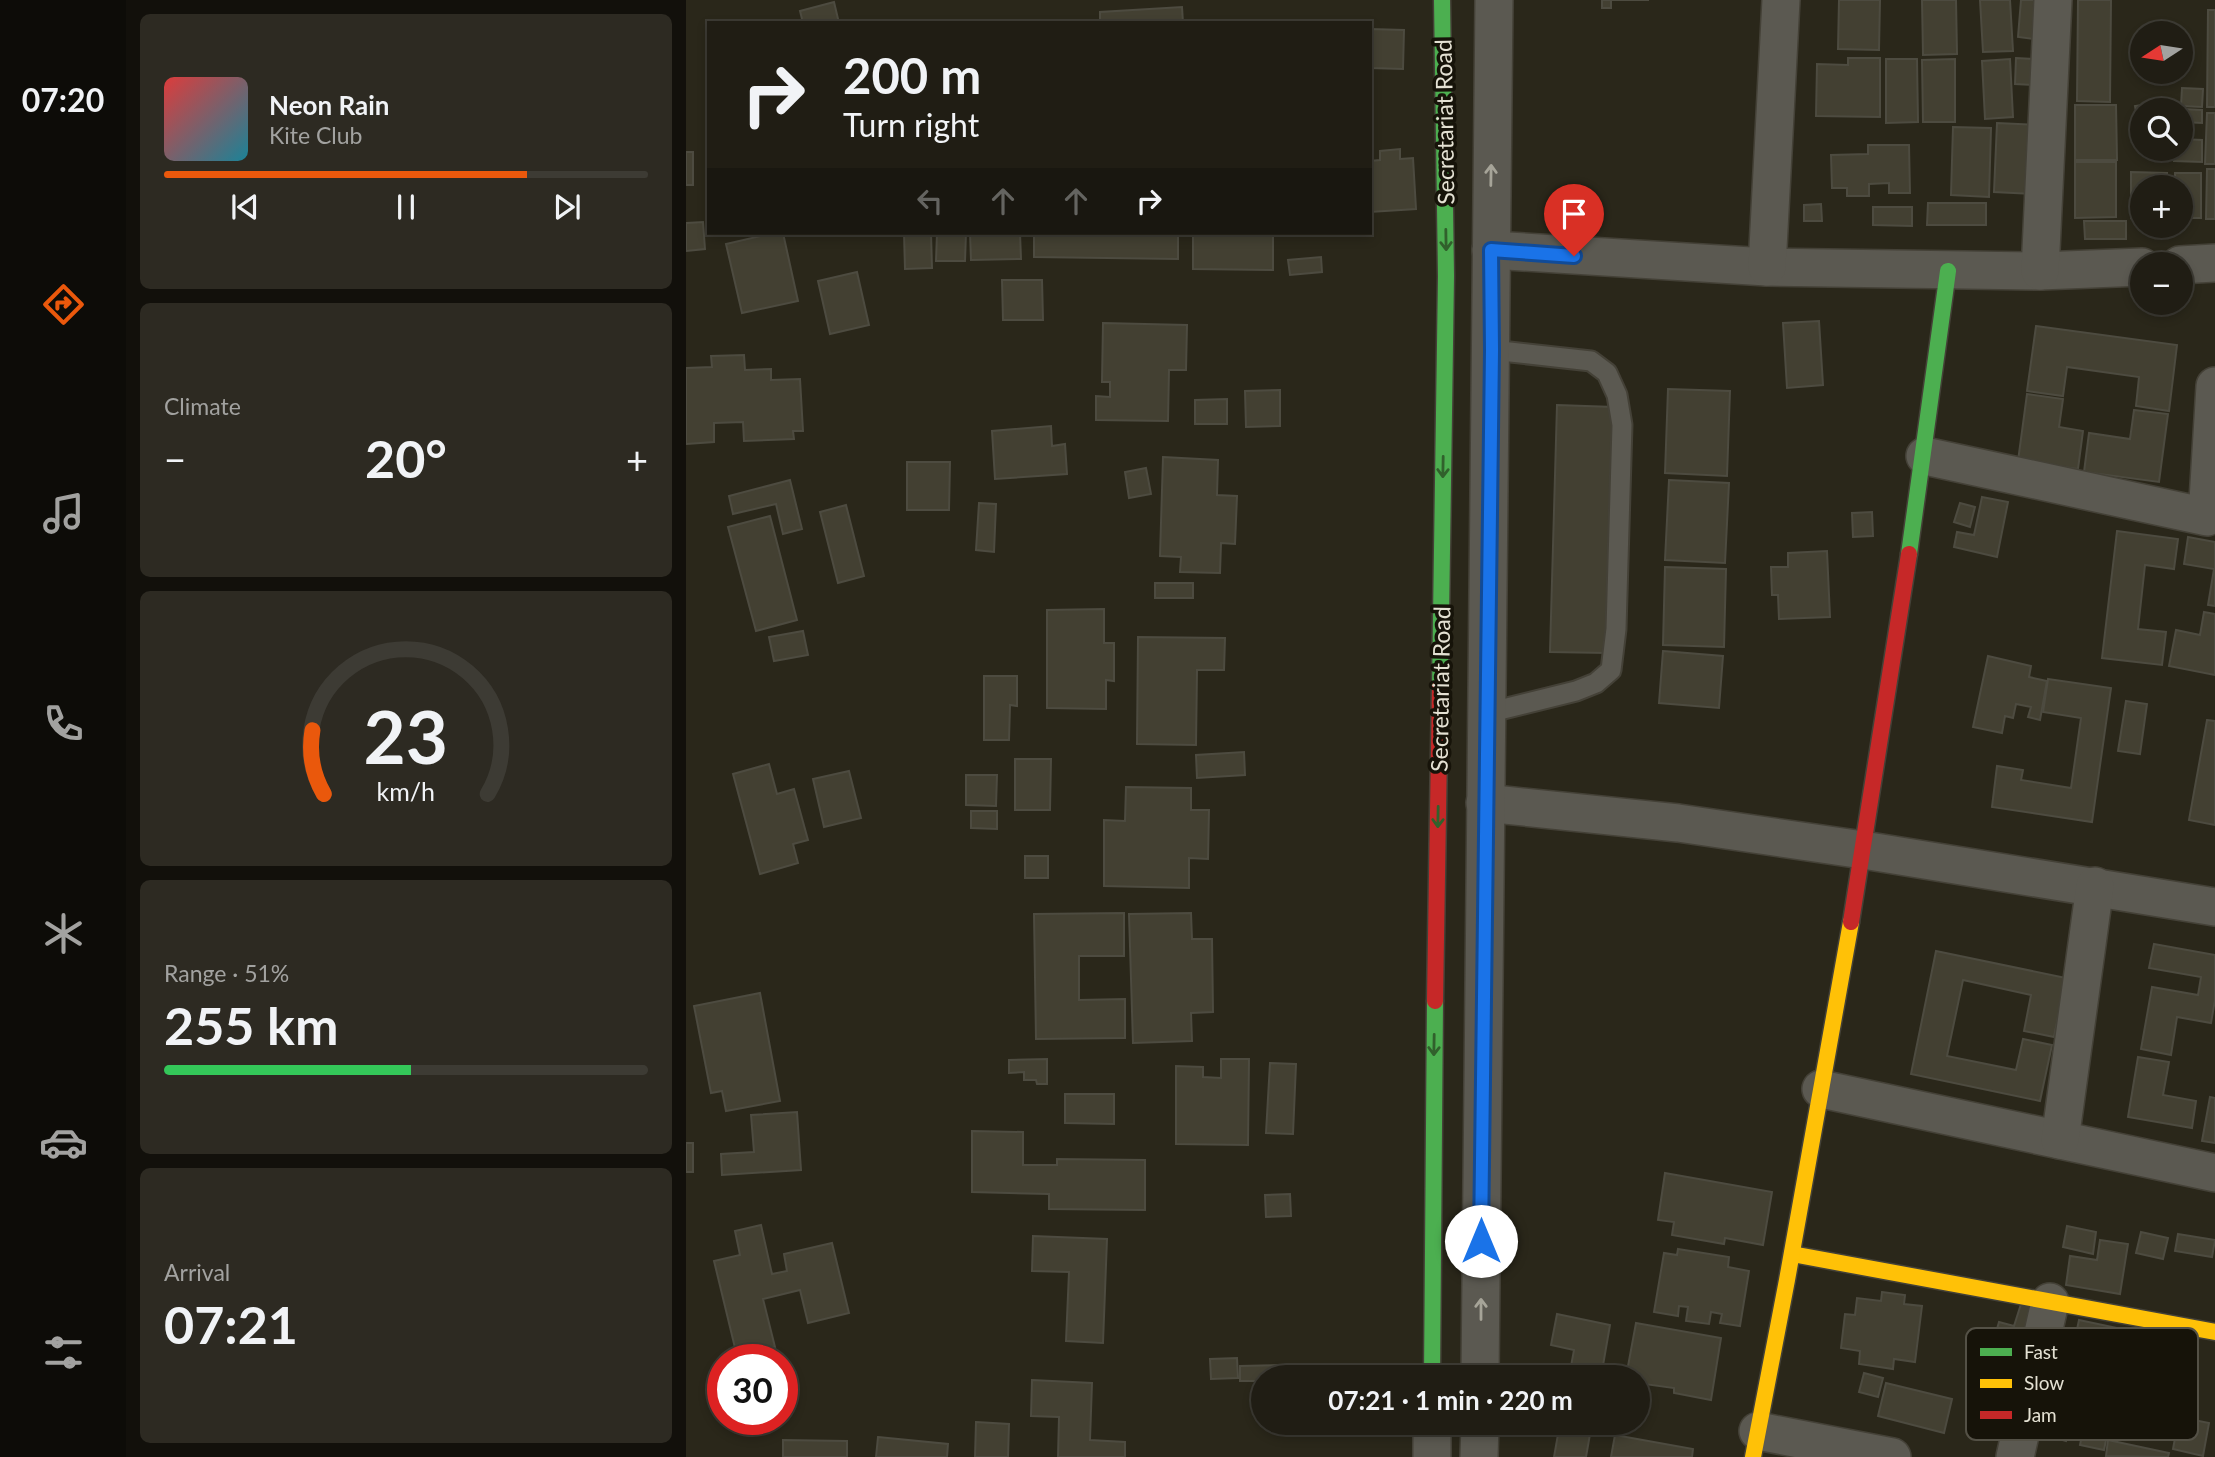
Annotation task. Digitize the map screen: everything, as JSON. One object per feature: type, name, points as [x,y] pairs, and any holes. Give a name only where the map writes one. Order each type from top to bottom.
[{"type":"street","name":"Secretariat Road","points":[[1432,1365],[1433,1120],[1446,276],[1442,0]]},
{"type":"street","name":"Secretariat Road","points":[[1480,1365],[1492,350],[1493,0]]},
{"type":"street","points":[[1767,267],[1781,0]]},
{"type":"street","points":[[2040,271],[2053,0]]},
{"type":"street","points":[[1491,250],[1767,267],[1948,271],[2130,267]]},
{"type":"street","points":[[2193,265],[2215,264]]},
{"type":"street","points":[[1892,1457],[1756,1444],[1863,850],[1925,456],[1948,271]]},
{"type":"street","points":[[1925,456],[2207,517],[2215,386]]},
{"type":"street","points":[[1485,803],[1678,823],[2095,886],[2215,908]]},
{"type":"street","points":[[2060,1140],[2095,886]]},
{"type":"street","points":[[1821,1089],[2215,1172]]},
{"type":"street","points":[[1792,1254],[2194,1328]]},
{"type":"street","points":[[2044,1328],[2050,1301]]},
{"type":"street","points":[[1432,1435],[1432,1457]]},
{"type":"street","points":[[1479,1457],[1480,1435]]},
{"type":"lane","points":[[1487,713],[1576,691],[1596,683],[1611,670],[1616,629],[1622,425],[1617,395],[1607,373],[1591,361],[1492,350]]},
{"type":"building","points":[[1602,0],[1611,0],[1611,8],[1602,8]]},
{"type":"building","points":[[1839,0],[1880,0],[1879,50],[1838,49]]},
{"type":"building","points":[[1922,0],[1956,0],[1957,54],[1923,55]]},
{"type":"building","points":[[1980,0],[2010,0],[2013,51],[1983,52]]},
{"type":"building","points":[[2021,0],[2037,0],[2034,39],[2018,37]]},
{"type":"building","points":[[2078,0],[2111,0],[2110,102],[2077,101]]},
{"type":"building","points":[[834,2],[839,21],[802,21],[800,11]]},
{"type":"building","points":[[1182,7],[1183,21],[1100,21],[1100,12]]},
{"type":"building","points":[[2208,10],[2215,10],[2215,107],[2207,107]]},
{"type":"building","points":[[1372,29],[1404,30],[1403,69],[1372,68]]},
{"type":"building","points":[[1848,58],[1880,58],[1880,117],[1816,116],[1817,64],[1848,65]]},
{"type":"building","points":[[2016,58],[2034,59],[2033,85],[2015,84]]},
{"type":"building","points":[[1886,59],[1917,59],[1918,122],[1886,123]]},
{"type":"building","points":[[1955,59],[1955,122],[1923,122],[1922,60]]},
{"type":"building","points":[[2010,59],[2013,117],[1985,119],[1982,61]]},
{"type":"building","points":[[2182,88],[2203,89],[2202,107],[2193,107],[2193,98],[2181,98]]},
{"type":"building","points":[[2075,105],[2116,105],[2117,160],[2075,160]]},
{"type":"building","points":[[2193,110],[2202,110],[2202,123],[2193,123]]},
{"type":"building","points":[[2207,113],[2215,113],[2215,164],[2205,164]]},
{"type":"building","points":[[1997,123],[2037,125],[2033,194],[1994,192]]},
{"type":"building","points":[[1953,127],[1991,128],[1989,197],[1951,195]]},
{"type":"building","points":[[2193,140],[2202,140],[2202,162],[2174,161],[2193,161]]},
{"type":"building","points":[[1868,145],[1909,145],[1910,193],[1889,193],[1889,183],[1869,184],[1869,196],[1847,196],[1847,188],[1832,188],[1831,155],[1868,154]]},
{"type":"building","points":[[1400,149],[1400,159],[1413,158],[1416,209],[1372,212],[1372,161],[1380,160],[1380,151]]},
{"type":"building","points":[[686,152],[693,152],[693,185],[686,185]]},
{"type":"building","points":[[2075,162],[2116,162],[2116,217],[2075,218]]},
{"type":"building","points":[[2207,169],[2215,169],[2215,219],[2206,219]]},
{"type":"building","points":[[2131,172],[2167,173],[2167,175],[2131,175]]},
{"type":"building","points":[[2201,173],[2201,218],[2193,218],[2193,175],[2175,175]]},
{"type":"building","points":[[1928,203],[1986,203],[1986,225],[1927,225]]},
{"type":"building","points":[[1821,204],[1822,221],[1804,221],[1804,205]]},
{"type":"building","points":[[1873,207],[1912,207],[1912,226],[1873,225]]},
{"type":"building","points":[[2084,221],[2126,221],[2126,239],[2085,239]]},
{"type":"building","points":[[703,222],[705,249],[686,251],[686,223]]},
{"type":"building","points":[[765,235],[783,235],[798,301],[742,313],[726,244]]},
{"type":"building","points":[[904,235],[931,235],[932,268],[905,269]]},
{"type":"building","points":[[937,235],[966,235],[965,261],[936,261]]},
{"type":"building","points":[[970,235],[1020,235],[1021,259],[971,260]]},
{"type":"building","points":[[1034,235],[1178,235],[1178,259],[1034,257]]},
{"type":"building","points":[[1193,235],[1273,235],[1273,270],[1193,269]]},
{"type":"building","points":[[1321,257],[1322,272],[1290,275],[1288,260]]},
{"type":"building","points":[[857,272],[869,325],[830,334],[818,281]]},
{"type":"building","points":[[1002,280],[1042,280],[1043,320],[1003,320]]},
{"type":"building","points":[[1819,321],[1823,385],[1787,388],[1783,323]]},
{"type":"building","points":[[1103,323],[1187,325],[1186,370],[1169,370],[1168,421],[1096,420],[1096,396],[1110,397],[1110,382],[1102,382]]},
{"type":"building","points":[[2036,326],[2177,345],[2169,411],[2136,406],[2139,377],[2067,367],[2063,396],[2027,391]]},
{"type":"building","points":[[744,355],[745,370],[771,369],[771,380],[800,379],[803,431],[793,431],[794,439],[744,441],[743,422],[714,423],[714,442],[686,444],[686,368],[712,367],[711,356]]},
{"type":"building","points":[[1668,389],[1730,391],[1727,476],[1665,473]]},
{"type":"building","points":[[1280,390],[1280,426],[1246,427],[1245,391]]},
{"type":"building","points":[[2027,394],[2063,399],[2059,427],[2083,431],[2078,469],[2018,461]]},
{"type":"building","points":[[1227,399],[1227,424],[1195,424],[1195,400]]},
{"type":"building","points":[[1557,405],[1614,407],[1607,653],[1550,652]]},
{"type":"building","points":[[2134,410],[2168,414],[2159,482],[2084,472],[2089,433],[2130,439]]},
{"type":"building","points":[[1051,426],[1052,446],[1065,444],[1067,474],[995,479],[992,431]]},
{"type":"building","points":[[1163,457],[1218,460],[1217,495],[1237,496],[1235,544],[1221,543],[1220,573],[1180,572],[1181,557],[1160,556]]},
{"type":"building","points":[[907,462],[950,462],[949,510],[907,510]]},
{"type":"building","points":[[1146,468],[1151,494],[1129,498],[1125,472]]},
{"type":"building","points":[[790,480],[802,529],[783,534],[776,504],[733,514],[729,496]]},
{"type":"building","points":[[1669,480],[1729,483],[1725,563],[1665,560]]},
{"type":"building","points":[[1982,497],[2008,502],[1997,557],[1954,547],[1957,532],[1974,535]]},
{"type":"building","points":[[979,503],[996,504],[994,552],[976,550]]},
{"type":"building","points":[[1960,503],[1975,507],[1970,527],[1954,522]]},
{"type":"building","points":[[846,505],[864,576],[838,583],[820,512]]},
{"type":"building","points":[[1872,512],[1873,536],[1853,537],[1852,513]]},
{"type":"building","points":[[770,516],[797,620],[756,631],[728,527]]},
{"type":"building","points":[[2117,531],[2178,539],[2174,569],[2145,565],[2138,629],[2166,632],[2162,665],[2102,658]]},
{"type":"building","points":[[2188,537],[2215,542],[2215,606],[2208,605],[2214,569],[2184,564]]},
{"type":"building","points":[[1827,551],[1830,617],[1779,619],[1778,595],[1772,595],[1771,567],[1788,567],[1788,553]]},
{"type":"building","points":[[1665,567],[1726,569],[1724,647],[1663,645]]},
{"type":"building","points":[[1155,583],[1193,583],[1193,598],[1155,598]]},
{"type":"building","points":[[1104,609],[1104,643],[1114,643],[1114,681],[1106,680],[1106,709],[1047,708],[1047,610]]},
{"type":"building","points":[[2204,612],[2215,614],[2215,675],[2169,666],[2176,630],[2200,635]]},
{"type":"building","points":[[803,631],[808,655],[774,661],[769,637]]},
{"type":"building","points":[[1138,637],[1225,638],[1224,670],[1197,670],[1196,745],[1137,744]]},
{"type":"building","points":[[1663,651],[1723,656],[1719,708],[1659,703]]},
{"type":"building","points":[[1988,656],[2031,666],[2029,677],[2047,681],[2040,720],[2028,717],[2031,707],[2016,704],[2013,718],[2005,716],[2002,733],[1973,727]]},
{"type":"building","points":[[984,676],[1017,676],[1017,706],[1010,705],[1009,740],[984,740]]},
{"type":"building","points":[[2048,679],[2111,688],[2092,822],[1992,807],[1997,766],[2023,770],[2021,780],[2071,788],[2081,718],[2043,712]]},
{"type":"building","points":[[2126,701],[2147,704],[2140,754],[2118,751]]},
{"type":"building","points":[[2207,720],[2215,721],[2215,825],[2189,820]]},
{"type":"building","points":[[1244,752],[1245,775],[1197,778],[1196,755]]},
{"type":"building","points":[[1015,759],[1051,759],[1050,810],[1015,810]]},
{"type":"building","points":[[769,764],[777,794],[794,789],[808,840],[793,844],[798,863],[760,874],[733,774]]},
{"type":"building","points":[[849,771],[861,818],[824,827],[813,779]]},
{"type":"building","points":[[966,775],[997,775],[996,806],[966,805]]},
{"type":"building","points":[[1126,787],[1191,788],[1191,810],[1209,810],[1208,859],[1189,858],[1189,888],[1104,886],[1104,820],[1125,821]]},
{"type":"building","points":[[971,811],[997,811],[997,829],[971,828]]},
{"type":"building","points":[[1025,856],[1048,856],[1048,878],[1025,878]]},
{"type":"building","points":[[1124,913],[1124,956],[1079,956],[1079,1000],[1125,999],[1125,1038],[1036,1039],[1034,914]]},
{"type":"building","points":[[1191,913],[1192,939],[1212,939],[1213,1012],[1191,1013],[1192,1041],[1133,1043],[1129,914]]},
{"type":"building","points":[[2154,944],[2215,955],[2215,1000],[2211,1023],[2177,1017],[2171,1055],[2141,1049],[2152,987],[2198,995],[2201,977],[2149,968]]},
{"type":"building","points":[[1936,951],[2066,978],[2054,1037],[2024,1031],[2031,995],[1963,980],[1947,1056],[2016,1070],[2023,1039],[2052,1045],[2040,1101],[1911,1074]]},
{"type":"building","points":[[760,993],[780,1101],[726,1111],[722,1091],[711,1093],[694,1006]]},
{"type":"building","points":[[2138,1057],[2169,1062],[2163,1095],[2196,1101],[2192,1128],[2128,1117]]},
{"type":"building","points":[[1047,1059],[1047,1084],[1024,1080],[1024,1072],[1009,1073],[1009,1060]]},
{"type":"building","points":[[1221,1059],[1249,1059],[1248,1145],[1176,1144],[1176,1066],[1203,1067],[1203,1077],[1221,1078]]},
{"type":"building","points":[[1270,1063],[1296,1064],[1293,1134],[1266,1133]]},
{"type":"building","points":[[1065,1094],[1114,1094],[1114,1124],[1065,1123]]},
{"type":"building","points":[[2210,1097],[2215,1098],[2215,1143],[2202,1141]]},
{"type":"building","points":[[797,1112],[801,1170],[722,1175],[721,1154],[754,1152],[751,1115]]},
{"type":"building","points":[[972,1131],[1023,1132],[1023,1165],[1057,1165],[1057,1159],[1145,1160],[1145,1210],[1049,1209],[1049,1194],[972,1192]]},
{"type":"building","points":[[686,1143],[693,1143],[693,1172],[686,1172]]},
{"type":"building","points":[[1665,1173],[1772,1192],[1763,1245],[1725,1238],[1724,1244],[1672,1235],[1674,1222],[1658,1220]]},
{"type":"building","points":[[1290,1194],[1291,1216],[1266,1217],[1265,1195]]},
{"type":"building","points":[[761,1225],[772,1274],[787,1271],[784,1254],[832,1243],[849,1313],[808,1323],[800,1290],[763,1299],[774,1344],[734,1344],[714,1261],[740,1255],[735,1231]]},
{"type":"building","points":[[2067,1226],[2096,1232],[2093,1254],[2063,1247]]},
{"type":"building","points":[[2141,1232],[2168,1238],[2163,1259],[2136,1253]]},
{"type":"building","points":[[2178,1234],[2215,1240],[2212,1257],[2175,1251]]},
{"type":"building","points":[[1033,1236],[1107,1239],[1103,1343],[1066,1341],[1069,1272],[1032,1271]]},
{"type":"building","points":[[2100,1240],[2128,1244],[2120,1294],[2066,1285],[2070,1256],[2097,1260]]},
{"type":"building","points":[[1678,1249],[1729,1257],[1728,1267],[1749,1271],[1740,1326],[1720,1323],[1722,1314],[1711,1312],[1709,1324],[1686,1321],[1688,1307],[1679,1306],[1678,1316],[1654,1312],[1664,1253],[1677,1255]]},
{"type":"building","points":[[1882,1292],[1905,1295],[1904,1304],[1922,1306],[1915,1362],[1894,1359],[1893,1369],[1859,1364],[1860,1351],[1841,1348],[1845,1314],[1855,1315],[1857,1298],[1881,1301]]},
{"type":"building","points":[[2021,1304],[2038,1308],[2032,1328],[1997,1328],[1999,1322],[2014,1326]]},
{"type":"building","points":[[1557,1314],[1610,1325],[1603,1365],[1571,1365],[1574,1350],[1551,1345]]},
{"type":"building","points":[[2079,1320],[2117,1328],[2077,1328]]},
{"type":"building","points":[[1636,1323],[1721,1338],[1711,1400],[1674,1393],[1674,1388],[1650,1385],[1650,1365],[1628,1365]]},
{"type":"building","points":[[1237,1358],[1238,1378],[1211,1379],[1210,1359]]},
{"type":"building","points":[[1240,1366],[1251,1366],[1251,1381],[1240,1381]]},
{"type":"building","points":[[1864,1373],[1883,1378],[1878,1397],[1859,1392]]},
{"type":"building","points":[[1032,1380],[1092,1383],[1090,1440],[1125,1442],[1125,1457],[1058,1457],[1059,1417],[1031,1416]]},
{"type":"building","points":[[1886,1383],[1952,1399],[1944,1433],[1878,1416]]},
{"type":"building","points":[[2198,1421],[2209,1423],[2203,1456],[2173,1449],[2175,1440],[2198,1440]]},
{"type":"building","points":[[976,1422],[1009,1424],[1008,1457],[975,1457]]},
{"type":"building","points":[[1558,1435],[1590,1435],[1586,1457],[1554,1457]]},
{"type":"building","points":[[1615,1435],[1693,1449],[1692,1457],[1611,1457]]},
{"type":"building","points":[[878,1437],[948,1444],[947,1457],[876,1457]]},
{"type":"building","points":[[783,1440],[847,1441],[847,1457],[783,1457]]},
{"type":"building","points":[[2081,1440],[2106,1440],[2104,1450],[2080,1445]]},
{"type":"building","points":[[2108,1440],[2169,1453],[2168,1457],[2106,1456]]},
{"type":"traffic: fast","points":[[1440,687],[1446,276],[1442,0]]},
{"type":"traffic: fast","points":[[1909,554],[1948,271]]},
{"type":"traffic: fast","points":[[1432,1365],[1435,1001]]},
{"type":"traffic: slow","points":[[1753,1457],[1851,922]]},
{"type":"traffic: slow","points":[[1792,1254],[2193,1328]]},
{"type":"traffic: slow","points":[[2198,1329],[2215,1332]]},
{"type":"traffic: jam","points":[[1851,922],[1909,554]]},
{"type":"traffic: jam","points":[[1435,1001],[1440,687]]},
{"type":"route","points":[[1481,1241],[1491,250],[1574,256]]}]
